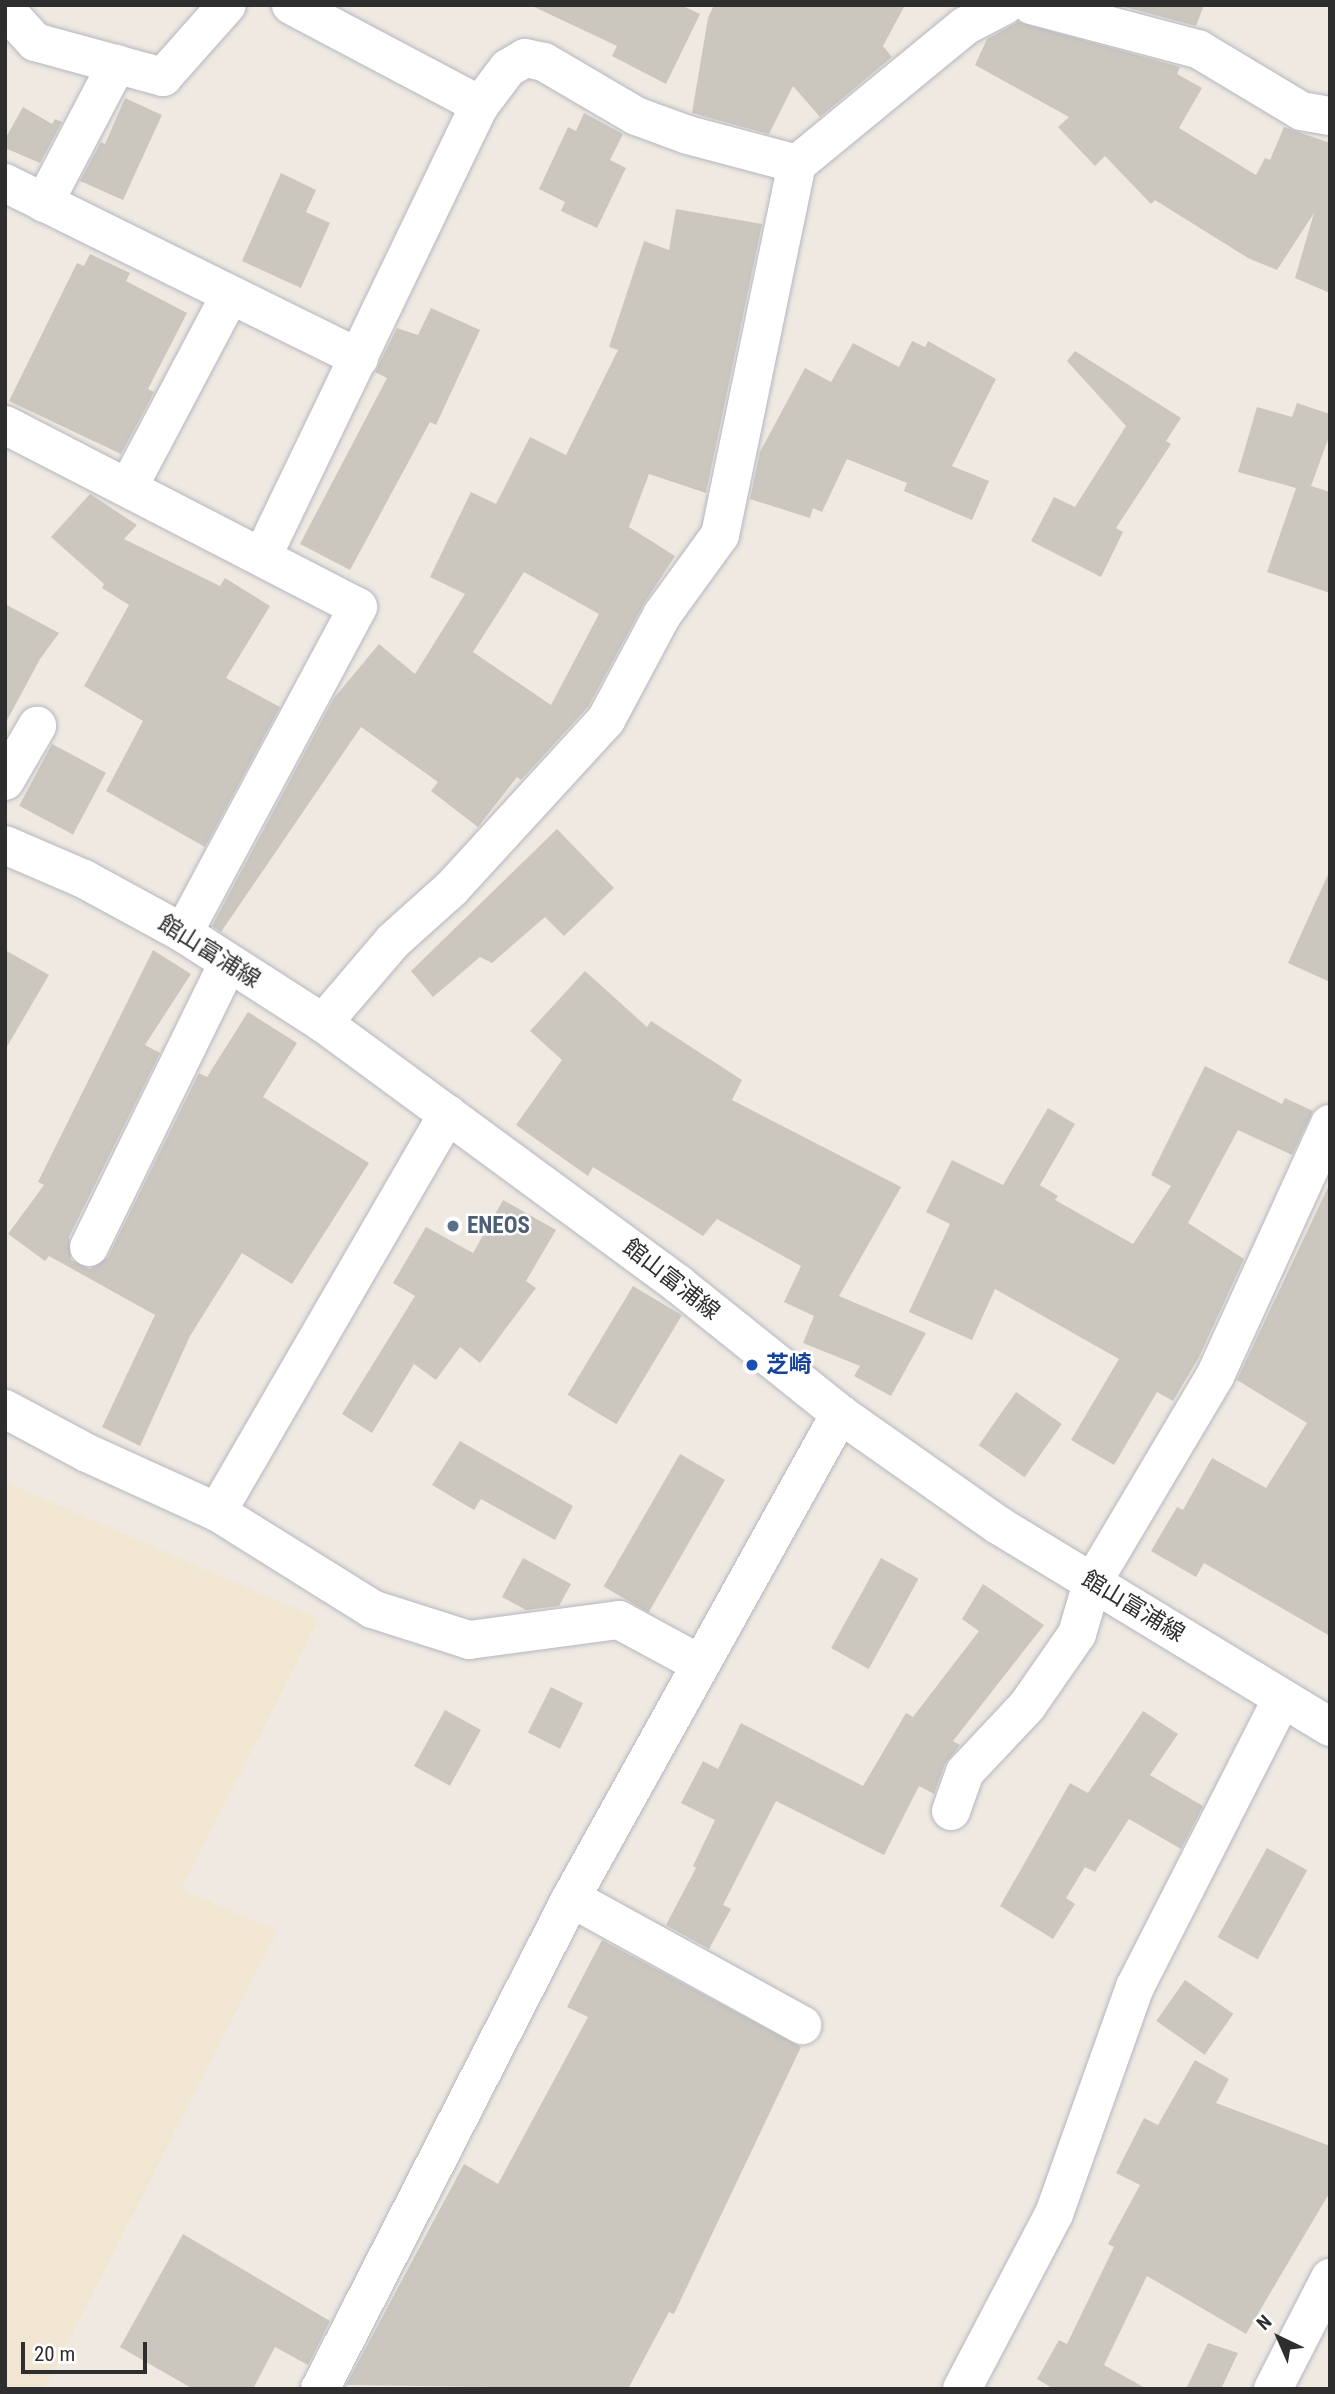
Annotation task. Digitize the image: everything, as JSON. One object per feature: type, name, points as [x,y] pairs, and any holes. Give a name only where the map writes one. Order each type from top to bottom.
[{"type":"street","points":[[5,9],[35,41],[163,77],[227,5]]},
{"type":"street","points":[[291,5],[480,105]]},
{"type":"street","points":[[323,1023],[393,941],[452,888],[606,720],[662,615],[720,535],[797,164],[965,26],[1005,5]]},
{"type":"street","points":[[1046,7],[1198,48],[1301,111],[1330,116]]},
{"type":"street","points":[[263,555],[480,105],[494,83],[525,58],[544,62],[636,116],[688,135],[797,164]]},
{"type":"street","points":[[44,203],[117,64]]},
{"type":"street","points":[[5,183],[359,358]]},
{"type":"street","points":[[129,486],[230,295]]},
{"type":"street","points":[[5,425],[263,555],[358,607],[183,933]]},
{"type":"street","points":[[5,781],[37,726]]},
{"type":"street","name":"館山富浦線","points":[[5,845],[84,879],[183,933],[323,1023],[678,1284],[840,1415],[998,1525],[1330,1727]]},
{"type":"street","points":[[89,1247],[228,963]]},
{"type":"street","points":[[217,1512],[448,1114]]},
{"type":"street","points":[[951,1811],[965,1772],[1027,1706],[1077,1634],[1092,1583],[1216,1376],[1330,1124]]},
{"type":"street","points":[[5,1409],[86,1453],[217,1512],[372,1609],[469,1640],[619,1620],[700,1664]]},
{"type":"street","points":[[320,2389],[571,1898],[840,1415]]},
{"type":"street","points":[[962,2389],[1054,2214],[1135,1987],[1282,1698]]},
{"type":"street","points":[[571,1898],[802,2025]]},
{"type":"street","points":[[1273,2389],[1330,2278]]},
{"type":"shaded area","points":[[5,1482],[319,1619],[181,1889],[277,1931],[44,2389],[5,2389]]},
{"type":"building","points":[[530,5],[681,5],[700,14],[666,84],[612,56],[617,46]]},
{"type":"building","points":[[714,5],[905,5],[883,46],[892,57],[820,117],[793,86],[769,134],[692,113],[708,18]]},
{"type":"building","points":[[1118,5],[1204,5],[1196,26]]},
{"type":"building","points":[[1018,22],[1180,67],[1177,74],[1202,88],[1179,128],[1256,175],[1265,158],[1270,160],[1284,127],[1330,143],[1330,293],[1295,278],[1314,213],[1277,270],[1248,258],[1155,200],[1151,204],[1105,156],[1095,166],[1058,127],[1069,117],[975,65],[987,39]]},
{"type":"building","points":[[125,98],[162,115],[123,200],[80,181],[101,142],[105,144]]},
{"type":"building","points":[[23,107],[52,124],[55,119],[62,122],[40,163],[5,148],[5,139]]},
{"type":"building","points":[[584,113],[623,134],[610,160],[626,168],[597,228],[561,211],[565,202],[539,189],[568,127],[576,131]]},
{"type":"building","points":[[281,173],[316,190],[306,212],[330,223],[301,288],[242,261]]},
{"type":"building","points":[[676,209],[762,224],[706,493],[649,474],[629,527],[675,556],[643,605],[588,707],[521,780],[517,777],[478,827],[431,791],[438,782],[361,727],[221,932],[212,926],[334,698],[379,644],[415,674],[465,594],[430,577],[471,492],[496,504],[530,437],[566,455],[618,350],[609,347],[644,241],[669,250]],"holes":[[[524,572],[599,614],[551,705],[473,652]]]},
{"type":"building","points":[[90,254],[130,273],[126,281],[187,313],[148,389],[154,392],[121,454],[9,401],[77,263],[84,266]]},
{"type":"building","points":[[431,308],[480,330],[436,425],[430,422],[350,570],[300,544],[387,378],[375,372],[397,328],[418,335]]},
{"type":"building","points":[[912,341],[925,347],[928,341],[996,379],[952,466],[989,481],[972,520],[904,491],[907,483],[847,459],[822,512],[813,508],[810,518],[750,499],[760,452],[805,368],[831,382],[853,343],[899,367]]},
{"type":"building","points":[[1075,351],[1181,418],[1166,441],[1171,444],[1116,528],[1123,532],[1101,577],[1031,541],[1054,497],[1075,507],[1126,426],[1067,361]]},
{"type":"building","points":[[1297,403],[1330,414],[1330,434],[1311,486],[1330,492],[1330,593],[1267,572],[1296,488],[1238,472],[1257,407],[1292,417]]},
{"type":"building","points":[[90,494],[137,525],[124,539],[220,586],[225,578],[270,606],[226,678],[280,707],[205,847],[106,791],[143,721],[84,686],[129,605],[102,588],[104,584],[51,537]]},
{"type":"building","points":[[5,604],[59,633],[40,659],[5,724]]},
{"type":"building","points":[[52,744],[106,773],[73,834],[19,806]]},
{"type":"building","points":[[557,829],[614,888],[564,936],[545,917],[492,963],[480,957],[433,997],[411,971]]},
{"type":"building","points":[[1330,870],[1330,982],[1288,963]]},
{"type":"building","points":[[5,950],[49,975],[5,1050]]},
{"type":"building","points":[[153,950],[191,974],[145,1045],[160,1053],[69,1237],[71,1260],[90,1269],[108,1257],[199,1073],[207,1077],[248,1012],[297,1043],[263,1097],[369,1163],[292,1284],[242,1253],[190,1336],[140,1446],[102,1427],[155,1315],[49,1256],[45,1261],[8,1234],[44,1185],[38,1182]]},
{"type":"building","points":[[585,971],[647,1027],[651,1021],[742,1080],[732,1100],[901,1187],[839,1296],[926,1333],[891,1396],[854,1376],[860,1366],[803,1343],[814,1316],[784,1302],[801,1266],[717,1219],[703,1236],[593,1167],[588,1176],[516,1125],[562,1060],[530,1031]]},
{"type":"building","points":[[1205,1066],[1282,1104],[1285,1098],[1313,1111],[1292,1155],[1238,1130],[1188,1223],[1244,1259],[1199,1357],[1173,1401],[1157,1392],[1114,1465],[1071,1440],[1119,1359],[995,1289],[972,1340],[909,1312],[950,1224],[926,1212],[952,1160],[1003,1185],[1048,1108],[1075,1124],[1040,1185],[1058,1196],[1055,1200],[1133,1244],[1171,1186],[1151,1175]]},
{"type":"building","points":[[1330,1183],[1330,1636],[1204,1563],[1196,1577],[1151,1551],[1177,1507],[1183,1510],[1212,1458],[1266,1488],[1307,1423],[1237,1380]]},
{"type":"building","points":[[503,1200],[556,1230],[526,1281],[536,1288],[480,1363],[460,1347],[436,1380],[414,1364],[372,1433],[342,1414],[415,1296],[393,1283],[426,1227],[473,1253]]},
{"type":"building","points":[[633,1286],[682,1315],[616,1424],[568,1395]]},
{"type":"building","points":[[1016,1392],[1062,1424],[1025,1477],[979,1445]]},
{"type":"building","points":[[460,1441],[573,1506],[555,1540],[481,1499],[474,1510],[432,1485]]},
{"type":"building","points":[[680,1454],[725,1480],[649,1613],[604,1587]]},
{"type":"building","points":[[523,1558],[571,1584],[559,1606],[526,1610],[502,1597]]},
{"type":"building","points":[[881,1558],[919,1579],[869,1669],[831,1648]]},
{"type":"building","points":[[983,1584],[1044,1625],[953,1741],[960,1745],[945,1764],[934,1794],[919,1786],[884,1855],[776,1801],[723,1905],[731,1909],[709,1949],[666,1925],[696,1868],[693,1866],[715,1820],[681,1803],[703,1761],[718,1769],[741,1723],[863,1786],[906,1713],[913,1717],[979,1631],[962,1619]]},
{"type":"building","points":[[551,1687],[583,1703],[560,1749],[528,1732]]},
{"type":"building","points":[[445,1710],[481,1730],[450,1786],[414,1766]]},
{"type":"building","points":[[1143,1711],[1178,1734],[1150,1775],[1203,1806],[1181,1849],[1129,1819],[1095,1872],[1085,1867],[1066,1898],[1075,1904],[1053,1939],[1000,1906],[1070,1783],[1088,1793]]},
{"type":"building","points":[[1267,1848],[1307,1870],[1258,1960],[1218,1937]]},
{"type":"building","points":[[602,1940],[801,2047],[674,2314],[669,2312],[628,2389],[346,2385],[464,2164],[498,2184],[588,2017],[567,2007]]},
{"type":"building","points":[[1185,1980],[1233,2014],[1205,2055],[1156,2021]]},
{"type":"building","points":[[1195,2060],[1229,2079],[1216,2103],[1330,2146],[1330,2192],[1246,2334],[1147,2276],[1104,2365],[1147,2389],[1054,2389],[1037,2379],[1059,2340],[1067,2344],[1114,2247],[1108,2244],[1140,2185],[1116,2173],[1144,2118],[1158,2125]]},
{"type":"building","points":[[183,2234],[330,2321],[308,2365],[275,2347],[253,2389],[193,2389],[120,2347]]},
{"type":"building","points":[[1208,2343],[1238,2353],[1221,2389],[1186,2389]]},
{"type":"place","name":"ENEOS","points":[[453,1226]]},
{"type":"place","name":"芝崎","points":[[752,1365]]}]
